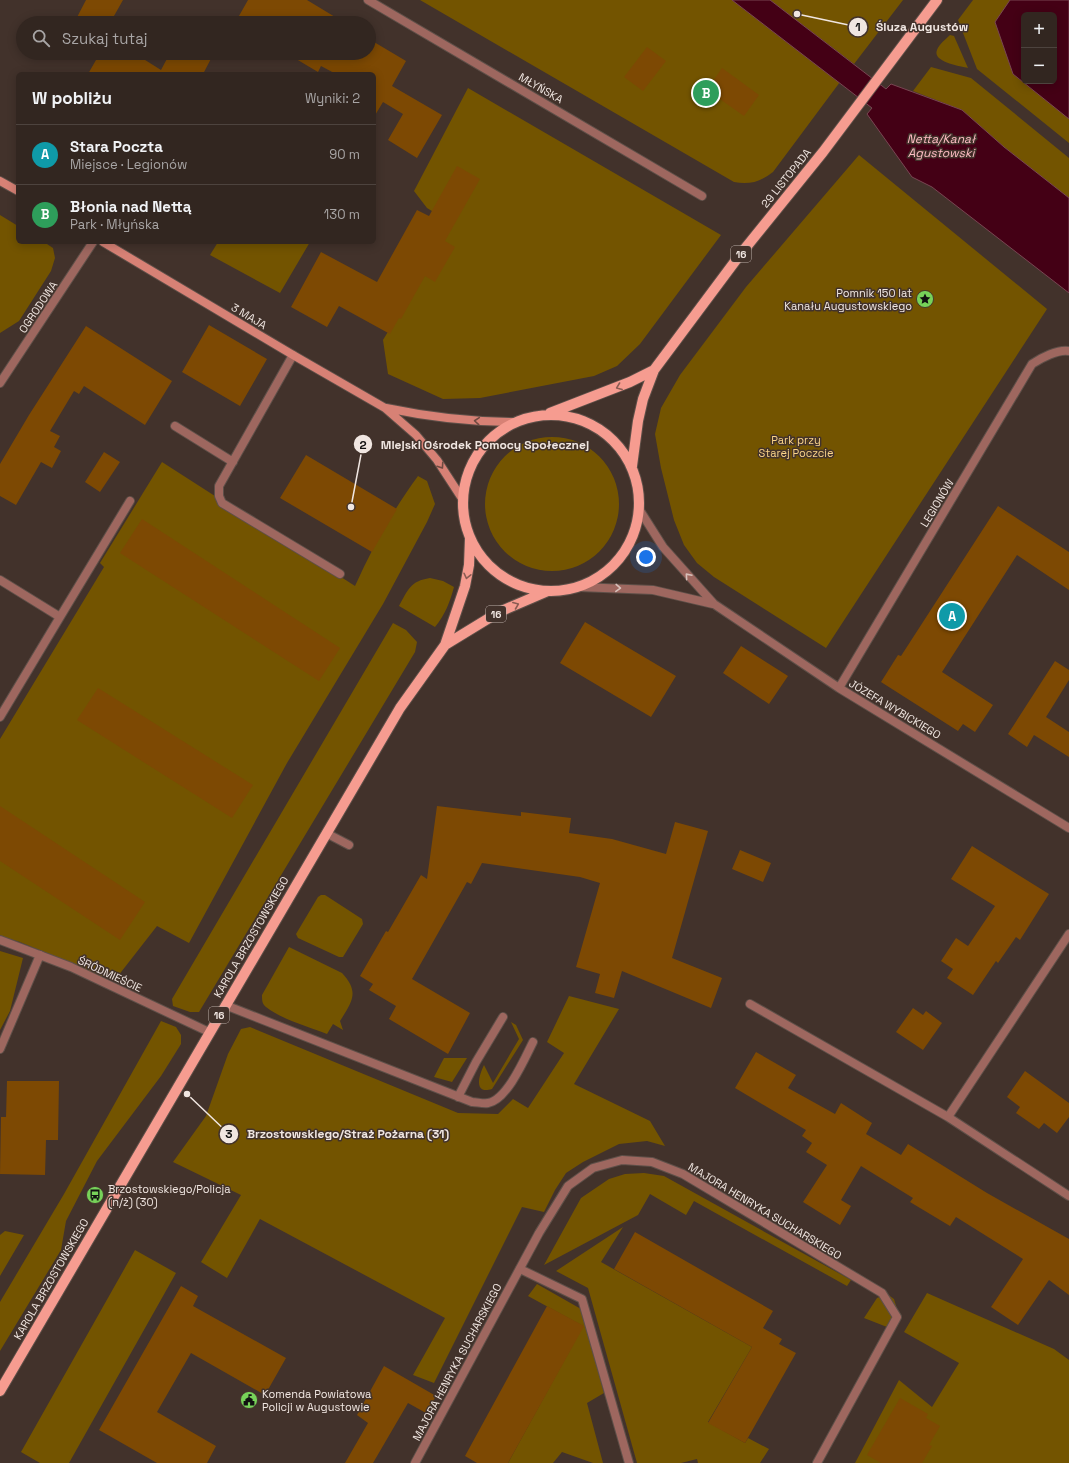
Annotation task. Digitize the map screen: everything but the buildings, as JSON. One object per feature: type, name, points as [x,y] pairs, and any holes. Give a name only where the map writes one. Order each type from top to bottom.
[{"type":"main road","name":"29 LISTOPADA","points":[[632,466],[640,414],[654,370],[739,256],[831,140],[937,0]]},
{"type":"main road","name":"29 LISTOPADA","points":[[547,414],[630,382],[654,370]]},
{"type":"main road","points":[[547,414],[568,416],[588,422],[606,433],[621,448],[632,466],[638,487],[639,509],[632,538],[616,563],[592,581],[578,586],[550,591],[533,589],[517,584],[502,576],[489,566],[478,552],[470,538],[463,513],[463,500],[467,475],[478,453],[494,435],[516,422],[531,416],[547,414]]},
{"type":"main road","name":"KAROLA BRZOSTOWSKIEGO","points":[[0,1390],[400,708],[445,645],[469,565],[470,538]]},
{"type":"main road","name":"KAROLA BRZOSTOWSKIEGO","points":[[445,645],[499,612],[550,591]]},
{"type":"street","name":"MŁYŃSKA","points":[[368,0],[702,196]]},
{"type":"street","points":[[0,181],[16,190]]},
{"type":"street","name":"OGRODOWA","points":[[0,383],[93,244]]},
{"type":"street","name":"3 MAJA","points":[[106,244],[385,408],[416,435],[437,460],[463,500]]},
{"type":"street","name":"LEGIONÓW","points":[[839,688],[1032,364],[1040,359],[1064,350],[1069,351]]},
{"type":"street","points":[[293,355],[219,486],[219,496],[222,503],[340,574]]},
{"type":"street","name":"3 MAJA","points":[[385,408],[442,418],[485,422],[516,422]]},
{"type":"street","points":[[175,426],[233,462]]},
{"type":"street","points":[[0,717],[130,501]]},
{"type":"street","name":"JÓZEFA WYBICKIEGO","points":[[639,509],[663,546],[714,604],[839,688],[1069,828]]},
{"type":"street","points":[[0,580],[60,617]]},
{"type":"street","name":"JÓZEFA WYBICKIEGO","points":[[578,586],[653,590],[714,604]]},
{"type":"street","points":[[326,833],[349,845]]},
{"type":"street","points":[[948,1117],[1069,934]]},
{"type":"street","name":"ŚRÓDMIEŚCIE","points":[[0,940],[71,967],[209,1032]]},
{"type":"street","points":[[0,1049],[40,955]]},
{"type":"street","points":[[750,1004],[948,1117],[1069,1196]]},
{"type":"street","points":[[225,1005],[472,1102],[489,1103],[499,1098],[507,1089],[533,1042]]},
{"type":"street","points":[[458,1097],[476,1062],[503,1017]]},
{"type":"street","name":"MAJORA HENRYKA SUCHARSKIEGO","points":[[415,1463],[539,1234],[568,1186],[593,1168],[622,1160],[652,1162],[683,1174],[882,1293],[897,1317],[817,1463]]},
{"type":"street","points":[[520,1269],[582,1299],[629,1463]]},
{"type":"green space","points":[[420,0],[732,0],[840,82],[773,172],[754,182],[734,182]]},
{"type":"green space","points":[[770,0],[903,0],[854,64]]},
{"type":"green space","points":[[973,0],[1069,0],[1069,143],[977,69],[958,20]]},
{"type":"green space","points":[[950,35],[954,36],[968,68],[953,65],[939,58],[937,50]]},
{"type":"green space","points":[[931,67],[971,78],[1069,158],[1069,198],[1004,147],[962,110],[913,91]]},
{"type":"green space","points":[[468,88],[721,235],[640,344],[617,366],[594,376],[480,398],[443,399],[388,374],[383,340],[453,224],[427,208],[414,191]]},
{"type":"green space","name":"Park przy Starej Poczcie","points":[[859,155],[1047,309],[826,648],[714,577],[697,563],[684,545],[674,520],[661,468],[655,434],[661,408],[680,375],[746,287]]},
{"type":"green space","points":[[0,215],[16,225],[16,244],[47,244],[53,248],[55,258],[51,271],[19,321],[0,333]]},
{"type":"green space","points":[[217,244],[309,244],[280,293],[210,255]]},
{"type":"green space","points":[[545,437],[559,437],[578,442],[600,456],[614,478],[618,491],[618,517],[614,530],[600,552],[578,566],[559,571],[545,571],[526,566],[504,552],[490,530],[485,511],[485,497],[490,478],[504,456],[526,442]]},
{"type":"green space","points":[[162,462],[355,586],[368,558],[400,502],[418,476],[427,481],[435,504],[427,522],[383,604],[287,763],[189,943],[157,926],[118,976],[102,976],[20,942],[0,936],[0,739],[104,567],[100,563]]},
{"type":"green space","points":[[430,578],[443,581],[454,587],[447,608],[435,627],[399,606],[410,587],[418,581]]},
{"type":"green space","points":[[393,623],[406,630],[417,642],[415,652],[199,1012],[190,1012],[173,1006],[172,999]]},
{"type":"green space","points":[[325,895],[362,919],[363,924],[343,957],[339,957],[298,938],[296,934],[318,897]]},
{"type":"green space","points":[[289,947],[342,973],[348,980],[351,986],[352,997],[348,1008],[340,1021],[343,1030],[333,1024],[327,1034],[287,1019],[264,1005],[262,995]]},
{"type":"green space","points":[[0,951],[23,958],[10,1011],[0,1030]]},
{"type":"green space","points":[[569,996],[619,1009],[574,1084],[650,1121],[665,1146],[647,1141],[619,1144],[583,1162],[566,1173],[555,1190],[544,1212],[522,1207],[434,1383],[413,1375],[445,1318],[260,1219],[227,1278],[201,1262],[241,1195],[173,1162],[206,1116],[228,1054],[241,1029],[250,1027],[458,1113],[498,1114],[513,1099],[528,1108],[564,1053],[547,1042]]},
{"type":"green space","points":[[161,1021],[176,1027],[181,1035],[181,1044],[161,1076],[97,1161],[66,1221],[61,1250],[0,1351],[0,1302],[64,1194]]},
{"type":"green space","points":[[511,1022],[516,1025],[523,1040],[492,1089],[482,1089],[480,1087],[479,1079],[484,1065],[493,1083],[519,1039]]},
{"type":"green space","points":[[444,1058],[467,1058],[452,1082],[434,1077]]},
{"type":"green space","points":[[644,1173],[664,1176],[851,1280],[847,1286],[694,1201],[686,1215],[650,1194],[638,1215],[544,1265],[581,1198],[609,1179],[625,1174]]},
{"type":"green space","points":[[623,1227],[601,1262],[752,1347],[708,1422],[745,1443],[748,1438],[769,1449],[760,1463],[698,1463],[697,1459],[681,1463],[637,1463],[588,1288],[556,1271]]},
{"type":"green space","points":[[5,1231],[24,1235],[0,1276],[0,1235]]},
{"type":"green space","points":[[135,1250],[176,1273],[69,1463],[40,1463],[21,1452]]},
{"type":"green space","points":[[537,1284],[581,1309],[604,1393],[587,1403],[603,1463],[593,1463],[562,1452],[553,1463],[508,1463],[583,1326],[528,1296]]},
{"type":"green space","points":[[927,1293],[1054,1349],[1069,1360],[1069,1463],[855,1463],[899,1380],[932,1407],[959,1363],[904,1332]]},
{"type":"green space","points":[[887,1294],[894,1299],[897,1309],[887,1327],[864,1318],[877,1298]]},
{"type":"water","name":"Netta/Kanał Agustowski","points":[[732,0],[770,0],[886,89],[891,84],[962,110],[1004,147],[1069,198],[1069,293],[932,187],[912,177],[867,114],[872,108]]},
{"type":"water","points":[[1010,0],[1069,0],[1069,119],[1025,84],[1057,84],[1057,12],[1021,12],[1021,80],[1013,74],[995,22]]},
{"type":"place","name":"Śluza Augustów","points":[[797,14]]},
{"type":"place","name":"Błonia nad Nettą","points":[[706,93]]},
{"type":"place","name":"Pomnik 150 lat Kanału Augustowskiego","points":[[925,299]]},
{"type":"place","name":"Miejski Ośrodek Pomocy Społecznej","points":[[351,507]]},
{"type":"place","name":"Stara Poczta","points":[[952,616]]},
{"type":"place","name":"Brzostowskiego/Straż Pożarna (31)","points":[[187,1094]]},
{"type":"place","name":"Brzostowskiego/Policja (n/ż) (30)","points":[[95,1195]]},
{"type":"place","name":"Komenda Powiatowa Policji w Augustowie","points":[[249,1400]]}]
